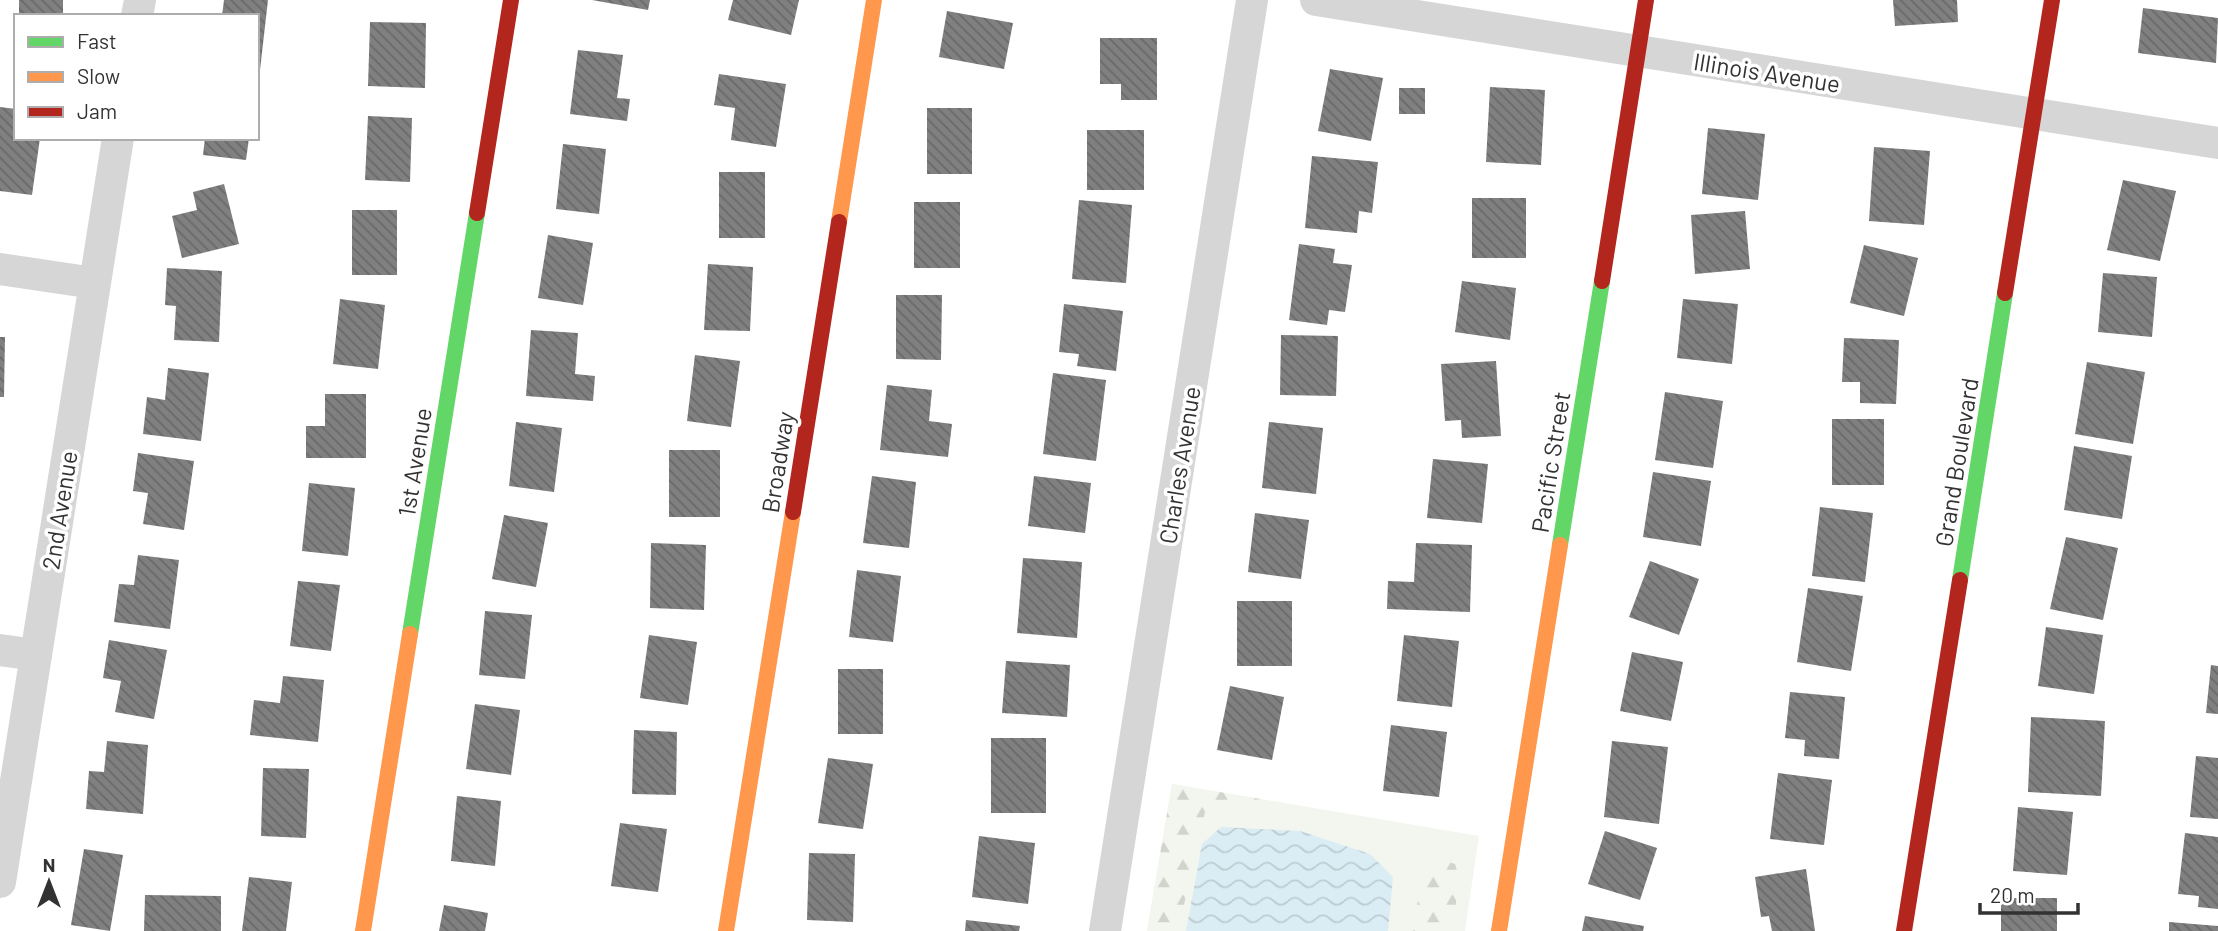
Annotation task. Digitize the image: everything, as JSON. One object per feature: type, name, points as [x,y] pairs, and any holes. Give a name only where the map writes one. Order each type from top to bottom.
[{"type":"street","name":"1st Avenue","points":[[363,931],[510,0]]},
{"type":"street","name":"Broadway","points":[[726,931],[874,0]]},
{"type":"street","name":"Charles Avenue","points":[[1105,931],[1252,0]]},
{"type":"street","name":"Illinois Avenue","points":[[1316,0],[2218,143]]},
{"type":"street","name":"Pacific Street","points":[[1499,931],[1646,0]]},
{"type":"street","name":"Grand Boulevard","points":[[1904,931],[2052,0]]},
{"type":"street","name":"2nd Avenue","points":[[0,882],[118,140]]},
{"type":"street","points":[[0,269],[94,284]]},
{"type":"street","points":[[0,650],[36,655]]},
{"type":"green space","points":[[1172,784],[1479,836],[1465,931],[1147,931]]},
{"type":"green space","points":[[1172,784],[1261,799],[1223,805],[1205,812],[1178,931],[1147,931]]},
{"type":"green space","points":[[1440,859],[1455,864],[1460,880],[1451,931],[1411,931],[1424,883]]},
{"type":"water","points":[[1221,827],[1300,831],[1370,854],[1393,877],[1388,931],[1186,931],[1202,844]]},
{"type":"building","points":[[19,0],[63,0],[63,14],[19,14]]},
{"type":"building","points":[[224,0],[268,0],[260,70],[259,14],[222,14]]},
{"type":"building","points":[[592,0],[650,0],[648,10]]},
{"type":"building","points":[[733,0],[799,0],[791,35],[728,20]]},
{"type":"building","points":[[1893,0],[1957,0],[1958,22],[1895,26]]},
{"type":"building","points":[[2143,8],[2218,18],[2216,63],[2138,53]]},
{"type":"building","points":[[947,11],[1013,23],[1004,69],[939,57]]},
{"type":"building","points":[[370,22],[426,23],[425,88],[368,86]]},
{"type":"building","points":[[1100,38],[1157,38],[1157,100],[1121,100],[1121,84],[1100,84]]},
{"type":"building","points":[[578,50],[623,55],[617,98],[630,99],[627,121],[570,114]]},
{"type":"building","points":[[1330,69],[1383,78],[1371,141],[1318,131]]},
{"type":"building","points":[[719,74],[786,84],[776,147],[731,140],[735,108],[714,105]]},
{"type":"building","points":[[1490,87],[1545,90],[1541,165],[1486,162]]},
{"type":"building","points":[[1399,88],[1425,88],[1425,114],[1399,114]]},
{"type":"building","points":[[0,107],[14,109],[14,140],[40,140],[32,195],[0,191]]},
{"type":"building","points":[[927,108],[972,108],[972,174],[927,174]]},
{"type":"building","points":[[368,116],[412,118],[410,182],[365,180]]},
{"type":"building","points":[[1708,128],[1765,134],[1758,200],[1702,194]]},
{"type":"building","points":[[1087,130],[1144,130],[1144,190],[1087,190]]},
{"type":"building","points":[[205,140],[249,140],[246,160],[203,155]]},
{"type":"building","points":[[563,144],[606,149],[599,214],[556,209]]},
{"type":"building","points":[[1874,147],[1930,151],[1924,225],[1869,221]]},
{"type":"building","points":[[1312,156],[1378,162],[1372,213],[1359,211],[1357,233],[1305,228]]},
{"type":"building","points":[[719,172],[765,172],[765,238],[719,238]]},
{"type":"building","points":[[2123,180],[2176,191],[2160,261],[2107,250]]},
{"type":"building","points":[[224,184],[239,244],[182,258],[172,216],[197,210],[193,192]]},
{"type":"building","points":[[1472,198],[1526,198],[1526,258],[1472,258]]},
{"type":"building","points":[[1079,200],[1132,205],[1126,283],[1072,279]]},
{"type":"building","points":[[914,202],[960,202],[960,268],[914,268]]},
{"type":"building","points":[[352,210],[397,210],[397,275],[352,275]]},
{"type":"building","points":[[1745,211],[1750,269],[1695,274],[1691,215]]},
{"type":"building","points":[[548,235],[593,243],[583,305],[538,298]]},
{"type":"building","points":[[1299,244],[1335,249],[1333,263],[1352,265],[1345,312],[1329,310],[1327,325],[1289,320]]},
{"type":"building","points":[[1864,245],[1918,258],[1904,316],[1850,303]]},
{"type":"building","points":[[708,264],[753,267],[750,331],[704,330]]},
{"type":"building","points":[[167,268],[222,271],[219,342],[174,340],[176,306],[165,305]]},
{"type":"building","points":[[2103,273],[2157,277],[2152,337],[2098,332]]},
{"type":"building","points":[[1462,281],[1516,288],[1510,340],[1455,332]]},
{"type":"building","points":[[896,295],[942,295],[941,360],[896,359]]},
{"type":"building","points":[[340,299],[385,305],[378,369],[333,364]]},
{"type":"building","points":[[1683,299],[1738,304],[1732,364],[1677,358]]},
{"type":"building","points":[[1064,304],[1123,311],[1116,371],[1077,366],[1079,354],[1059,352]]},
{"type":"building","points":[[531,330],[578,333],[575,374],[595,376],[593,401],[526,396]]},
{"type":"building","points":[[1281,335],[1338,336],[1336,396],[1280,395]]},
{"type":"building","points":[[0,337],[5,337],[4,397],[0,397]]},
{"type":"building","points":[[1844,338],[1899,340],[1896,404],[1860,403],[1860,382],[1842,382]]},
{"type":"building","points":[[695,355],[740,361],[731,427],[687,421]]},
{"type":"building","points":[[1496,361],[1501,436],[1462,438],[1461,420],[1445,421],[1441,364]]},
{"type":"building","points":[[2087,362],[2145,372],[2133,444],[2075,434]]},
{"type":"building","points":[[168,368],[209,373],[201,441],[143,434],[147,397],[165,400]]},
{"type":"building","points":[[1053,373],[1106,380],[1096,461],[1043,454]]},
{"type":"building","points":[[887,385],[932,390],[929,421],[952,424],[948,457],[880,450]]},
{"type":"building","points":[[1665,392],[1723,401],[1713,468],[1655,460]]},
{"type":"building","points":[[325,394],[366,394],[366,458],[306,458],[306,426],[325,426]]},
{"type":"building","points":[[1832,419],[1884,419],[1884,485],[1832,485]]},
{"type":"building","points":[[516,422],[562,428],[554,492],[509,486]]},
{"type":"building","points":[[1269,422],[1323,428],[1316,494],[1262,488]]},
{"type":"building","points":[[2074,446],[2132,456],[2122,519],[2064,510]]},
{"type":"building","points":[[669,450],[720,450],[720,517],[669,517]]},
{"type":"building","points":[[138,453],[194,461],[184,530],[143,524],[148,493],[133,491]]},
{"type":"building","points":[[1433,459],[1488,464],[1482,523],[1427,518]]},
{"type":"building","points":[[1653,472],[1711,481],[1701,546],[1643,537]]},
{"type":"building","points":[[872,476],[916,482],[909,548],[863,543]]},
{"type":"building","points":[[1034,476],[1091,483],[1085,533],[1028,526]]},
{"type":"building","points":[[309,483],[355,488],[348,556],[302,551]]},
{"type":"building","points":[[1820,507],[1873,513],[1865,582],[1812,576]]},
{"type":"building","points":[[1255,513],[1309,520],[1301,579],[1248,572]]},
{"type":"building","points":[[504,515],[548,523],[536,587],[492,579]]},
{"type":"building","points":[[2066,537],[2118,548],[2103,620],[2050,609]]},
{"type":"building","points":[[651,543],[706,545],[704,610],[650,608]]},
{"type":"building","points":[[1416,543],[1472,545],[1470,612],[1387,609],[1388,581],[1414,582]]},
{"type":"building","points":[[138,555],[179,560],[170,629],[114,622],[119,584],[134,585]]},
{"type":"building","points":[[1023,558],[1082,562],[1077,638],[1017,633]]},
{"type":"building","points":[[1650,561],[1699,579],[1679,635],[1629,617]]},
{"type":"building","points":[[857,570],[901,576],[893,642],[849,637]]},
{"type":"building","points":[[298,581],[340,585],[331,651],[290,646]]},
{"type":"building","points":[[1808,588],[1863,596],[1851,671],[1797,662]]},
{"type":"building","points":[[1237,601],[1292,601],[1292,666],[1237,666]]},
{"type":"building","points":[[485,611],[532,615],[525,679],[479,675]]},
{"type":"building","points":[[2046,627],[2103,635],[2094,694],[2038,686]]},
{"type":"building","points":[[649,635],[697,642],[688,705],[640,698]]},
{"type":"building","points":[[1404,635],[1459,641],[1452,707],[1397,701]]},
{"type":"building","points":[[109,640],[167,650],[154,719],[115,712],[121,681],[103,678]]},
{"type":"building","points":[[1632,652],[1683,662],[1671,721],[1620,711]]},
{"type":"building","points":[[1006,661],[1070,665],[1067,717],[1002,713]]},
{"type":"building","points":[[2211,665],[2218,666],[2218,714],[2206,713]]},
{"type":"building","points":[[838,669],[883,669],[883,734],[838,734]]},
{"type":"building","points":[[283,676],[324,680],[318,742],[250,735],[254,700],[280,703]]},
{"type":"building","points":[[1230,686],[1284,697],[1272,760],[1217,750]]},
{"type":"building","points":[[1790,692],[1845,697],[1839,759],[1804,756],[1805,740],[1785,738]]},
{"type":"building","points":[[475,704],[520,710],[511,775],[466,769]]},
{"type":"building","points":[[2031,717],[2105,721],[2101,796],[2028,792]]},
{"type":"building","points":[[1391,725],[1447,732],[1439,797],[1383,791]]},
{"type":"building","points":[[634,730],[677,732],[676,795],[632,794]]},
{"type":"building","points":[[991,738],[1046,738],[1046,813],[991,813]]},
{"type":"building","points":[[107,741],[148,745],[143,814],[86,809],[89,771],[104,772]]},
{"type":"building","points":[[1612,741],[1668,747],[1659,824],[1604,817]]},
{"type":"building","points":[[2196,756],[2218,758],[2218,819],[2190,817]]},
{"type":"building","points":[[828,758],[873,764],[863,829],[818,823]]},
{"type":"building","points":[[263,768],[309,769],[306,838],[261,836]]},
{"type":"building","points":[[1778,773],[1832,780],[1824,845],[1770,839]]},
{"type":"building","points":[[457,796],[501,801],[495,866],[451,861]]},
{"type":"building","points":[[2018,807],[2073,812],[2067,875],[2013,871]]},
{"type":"building","points":[[620,823],[667,829],[658,892],[611,886]]},
{"type":"building","points":[[1605,831],[1657,848],[1640,900],[1588,884]]},
{"type":"building","points":[[2185,833],[2218,837],[2218,909],[2198,907],[2199,896],[2178,894]]},
{"type":"building","points":[[979,836],[1035,843],[1028,904],[972,897]]},
{"type":"building","points":[[84,849],[123,855],[110,931],[71,925]]},
{"type":"building","points":[[809,853],[855,854],[853,922],[807,920]]},
{"type":"building","points":[[1806,869],[1815,931],[1772,931],[1769,916],[1761,917],[1755,877]]},
{"type":"building","points":[[249,877],[292,882],[286,931],[242,931]]},
{"type":"building","points":[[145,895],[221,896],[221,931],[144,931]]},
{"type":"building","points":[[2001,898],[2057,898],[2057,931],[2001,931]]},
{"type":"building","points":[[444,905],[488,913],[485,931],[439,931]]},
{"type":"building","points":[[1585,916],[1644,926],[1643,931],[1582,931]]},
{"type":"building","points":[[966,920],[1020,926],[1019,931],[965,931]]},
{"type":"building","points":[[2169,922],[2218,926],[2218,931],[2169,931]]},
{"type":"traffic: fast","points":[[410,634],[477,213]]},
{"type":"traffic: fast","points":[[1560,545],[1602,281]]},
{"type":"traffic: fast","points":[[1960,580],[2005,293]]},
{"type":"traffic: slow","points":[[839,222],[874,0]]},
{"type":"traffic: slow","points":[[726,931],[793,512]]},
{"type":"traffic: slow","points":[[1499,931],[1560,545]]},
{"type":"traffic: slow","points":[[363,931],[410,634]]},
{"type":"traffic: jam","points":[[477,213],[511,0]]},
{"type":"traffic: jam","points":[[1602,281],[1646,0]]},
{"type":"traffic: jam","points":[[2005,293],[2052,0]]},
{"type":"traffic: jam","points":[[793,512],[839,222]]},
{"type":"traffic: jam","points":[[1904,931],[1960,580]]}]
